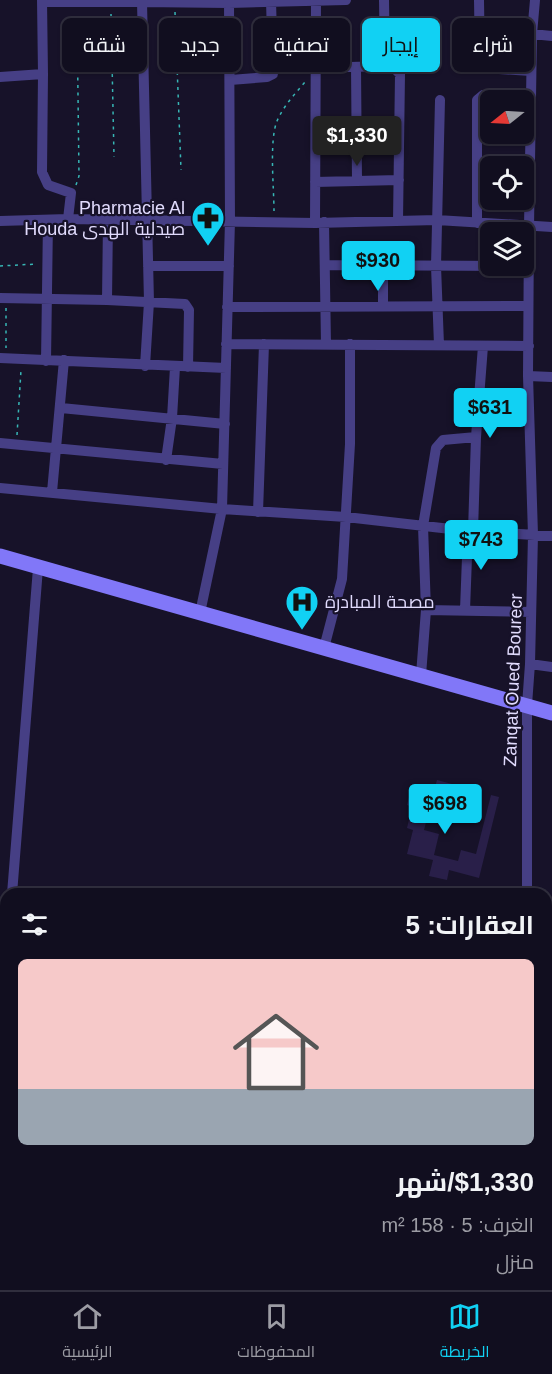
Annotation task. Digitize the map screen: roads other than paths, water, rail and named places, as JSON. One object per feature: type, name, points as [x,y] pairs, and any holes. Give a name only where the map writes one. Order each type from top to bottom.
[{"type":"street","points":[[316,0],[316,18]]},
{"type":"street","points":[[68,219],[71,193],[48,185],[42,172],[42,1],[346,0]]},
{"type":"street","points":[[384,0],[384,18]]},
{"type":"street","points":[[479,0],[479,18]]},
{"type":"street","name":"Zanqat Oued Bourecr","points":[[533,18],[535,0]]},
{"type":"street","points":[[200,613],[222,509],[230,221],[229,1]]},
{"type":"street","points":[[230,80],[267,77],[273,74],[271,1]]},
{"type":"street","points":[[142,2],[149,302],[145,366]]},
{"type":"street","points":[[534,34],[552,36]]},
{"type":"street","points":[[350,67],[362,67]]},
{"type":"street","points":[[356,67],[357,181]]},
{"type":"street","points":[[315,72],[315,182],[324,265],[326,344]]},
{"type":"street","points":[[398,72],[400,74],[398,221]]},
{"type":"street","name":"Zanqat Oued Bourecr","points":[[531,72],[531,90]]},
{"type":"street","points":[[0,77],[43,74]]},
{"type":"street","points":[[477,223],[477,100],[480,98]]},
{"type":"street","points":[[439,345],[436,266],[440,100]]},
{"type":"street","name":"Zanqat Oued Bourecr","points":[[529,222],[530,144]]},
{"type":"street","points":[[315,182],[399,180]]},
{"type":"street","points":[[0,221],[68,219],[319,222],[437,220],[480,223]]},
{"type":"street","points":[[46,361],[48,220]]},
{"type":"street","points":[[107,300],[108,220]]},
{"type":"street","points":[[534,227],[552,227]]},
{"type":"street","points":[[324,265],[480,266]]},
{"type":"street","points":[[148,266],[229,266]]},
{"type":"street","points":[[383,267],[383,306]]},
{"type":"street","name":"Zanqat Oued Bourecr","points":[[527,888],[527,705],[533,535],[528,376],[528,276]]},
{"type":"street","points":[[3,298],[185,304],[188,307],[188,367]]},
{"type":"street","points":[[227,308],[528,306]]},
{"type":"street","points":[[226,344],[529,346]]},
{"type":"street","points":[[324,648],[342,579],[350,444],[350,344]]},
{"type":"street","points":[[258,512],[264,345]]},
{"type":"street","points":[[465,610],[483,346]]},
{"type":"street","points":[[3,358],[226,368]]},
{"type":"street","points":[[52,492],[61,408],[63,360]]},
{"type":"street","points":[[166,460],[172,418],[175,367]]},
{"type":"street","points":[[528,376],[552,377]]},
{"type":"street","points":[[61,408],[225,424]]},
{"type":"street","points":[[421,675],[426,610],[423,526],[438,443],[442,440],[476,437]]},
{"type":"street","points":[[0,443],[223,464]]},
{"type":"street","points":[[0,488],[222,509],[345,517],[471,531],[552,536]]},
{"type":"street","points":[[0,556],[552,712]]},
{"type":"street","points":[[12,888],[38,568]]},
{"type":"street","points":[[426,610],[531,612]]},
{"type":"street","points":[[530,664],[552,667]]},
{"type":"place","name":"Pharmacie Al Houda صيدلية الهدى","points":[[208,247]]},
{"type":"place","name":"مصحة المبادرة","points":[[302,631]]}]
